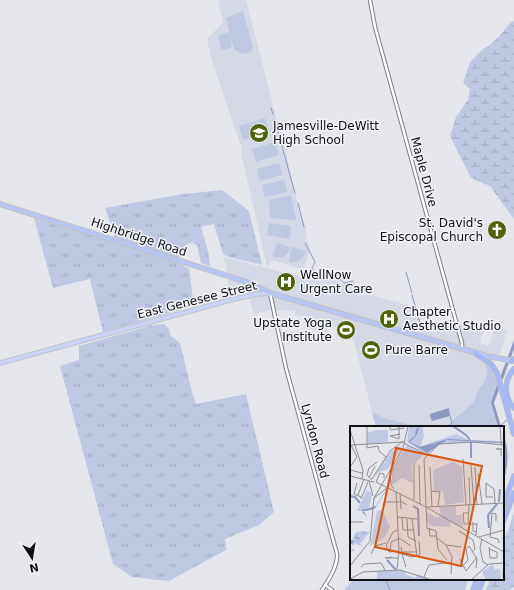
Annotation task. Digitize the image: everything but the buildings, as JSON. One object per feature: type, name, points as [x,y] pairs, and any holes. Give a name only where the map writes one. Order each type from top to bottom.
[{"type":"highway","name":"Highbridge Road","points":[[0,204],[250,283],[270,293]]},
{"type":"highway","name":"East Genesee Street","points":[[270,293],[496,359],[513,360]]},
{"type":"highway","points":[[475,353],[492,365],[497,373],[514,434]]},
{"type":"highway","points":[[514,369],[508,378],[506,390],[508,399],[514,408]]},
{"type":"highway","points":[[504,503],[514,476]]},
{"type":"highway","points":[[504,519],[514,493]]},
{"type":"highway","points":[[473,590],[477,580]]},
{"type":"highway","points":[[479,590],[483,580]]},
{"type":"main road","name":"East Genesee Street","points":[[0,364],[232,299],[270,293]]},
{"type":"street","name":"Maple Drive","points":[[370,0],[374,22],[462,343],[462,348]]},
{"type":"street","name":"Lyndon Road","points":[[270,293],[286,368],[337,554],[336,563],[322,590]]},
{"type":"street","points":[[325,585],[332,590]]},
{"type":"shaded area","name":"Jamesville-DeWitt High School","points":[[218,0],[246,0],[278,125],[282,135],[299,210],[306,228],[306,236],[310,250],[302,269],[274,261],[270,262],[267,266],[241,153],[242,149],[212,61],[207,39],[223,22]]},
{"type":"shaded area","points":[[224,257],[308,279],[335,273],[338,285],[355,281],[357,290],[362,293],[416,307],[420,323],[430,321],[432,328],[441,327],[449,329],[464,325],[475,327],[477,330],[483,332],[480,343],[489,346],[495,326],[507,330],[501,352],[489,365],[483,384],[478,390],[474,402],[446,426],[416,426],[384,418],[372,412],[352,334],[340,335],[342,328],[328,325],[325,335],[323,328],[312,331],[307,317],[295,315],[295,311],[272,310],[254,314],[249,298],[233,302],[228,283],[228,275]]},
{"type":"shaded area","points":[[514,340],[514,349],[494,403],[501,426],[498,426],[491,402]]},
{"type":"shaded area","points":[[449,408],[450,416],[432,421],[430,414]]},
{"type":"shaded area","points":[[504,436],[507,446],[508,459],[504,480],[504,468]]},
{"type":"green space","points":[[243,11],[253,48],[251,52],[242,54],[234,50],[226,18]]},
{"type":"green space","points":[[514,21],[514,219],[490,186],[471,178],[450,136],[456,117],[468,100],[470,89],[463,83],[470,62],[483,49],[489,46],[511,22]]},
{"type":"green space","points":[[229,32],[232,46],[221,50],[218,35]]},
{"type":"green space","points":[[265,118],[270,133],[243,140],[239,126]]},
{"type":"green space","points":[[275,142],[279,155],[256,162],[252,149]]},
{"type":"green space","points":[[279,163],[282,175],[260,181],[257,169]]},
{"type":"green space","points":[[284,180],[287,192],[265,197],[262,185]]},
{"type":"green space","points":[[222,190],[249,211],[262,265],[229,257],[223,254],[214,224],[201,227],[208,251],[209,266],[201,263],[197,245],[190,243],[187,244],[179,259],[115,238],[105,208],[183,194]]},
{"type":"green space","points":[[291,195],[296,219],[270,218],[269,200]]},
{"type":"green space","points":[[34,218],[177,262],[189,269],[194,306],[103,332],[90,279],[53,288]]},
{"type":"green space","points":[[269,223],[291,226],[290,239],[267,235]]},
{"type":"green space","points":[[278,243],[290,247],[286,255],[280,258],[273,257],[276,244]]},
{"type":"green space","points":[[294,247],[306,252],[299,260],[289,262],[291,248]]},
{"type":"green space","points":[[164,324],[169,329],[170,335],[180,343],[196,404],[246,394],[274,512],[259,525],[225,539],[226,550],[169,581],[132,577],[113,564],[60,366],[79,360],[79,346],[152,325]]},
{"type":"green space","points":[[489,365],[494,373],[498,386],[493,405],[499,426],[446,426],[474,402],[478,390],[483,384],[487,374],[486,367]]},
{"type":"green space","points":[[372,412],[384,418],[416,426],[376,426]]},
{"type":"green space","points":[[514,513],[514,587],[510,590],[486,590],[490,580],[504,580],[504,541]]},
{"type":"green space","points":[[353,580],[468,580],[465,590],[344,590]]},
{"type":"waterway","points":[[271,108],[273,114]]},
{"type":"waterway","points":[[274,119],[276,125]]},
{"type":"waterway","points":[[278,132],[295,193]]},
{"type":"waterway","points":[[298,203],[304,227]]},
{"type":"waterway","points":[[305,243],[315,262],[312,268],[317,276],[333,273],[344,283],[353,281]]},
{"type":"waterway","points":[[406,272],[412,293]]},
{"type":"waterway","points":[[412,295],[420,323]]},
{"type":"waterway","points":[[450,416],[452,423],[450,426]]},
{"type":"waterway","points":[[500,426],[507,420]]},
{"type":"waterway","points":[[385,580],[390,590]]},
{"type":"place","name":"Jamesville-DeWitt High School","points":[[259,133]]},
{"type":"place","name":"St. David's Episcopal Church","points":[[497,230]]},
{"type":"place","name":"WellNow Urgent Care","points":[[286,282]]},
{"type":"place","name":"Chapter Aesthetic Studio","points":[[389,319]]},
{"type":"place","name":"Upstate Yoga Institute","points":[[346,330]]},
{"type":"place","name":"Pure Barre","points":[[371,350]]}]
